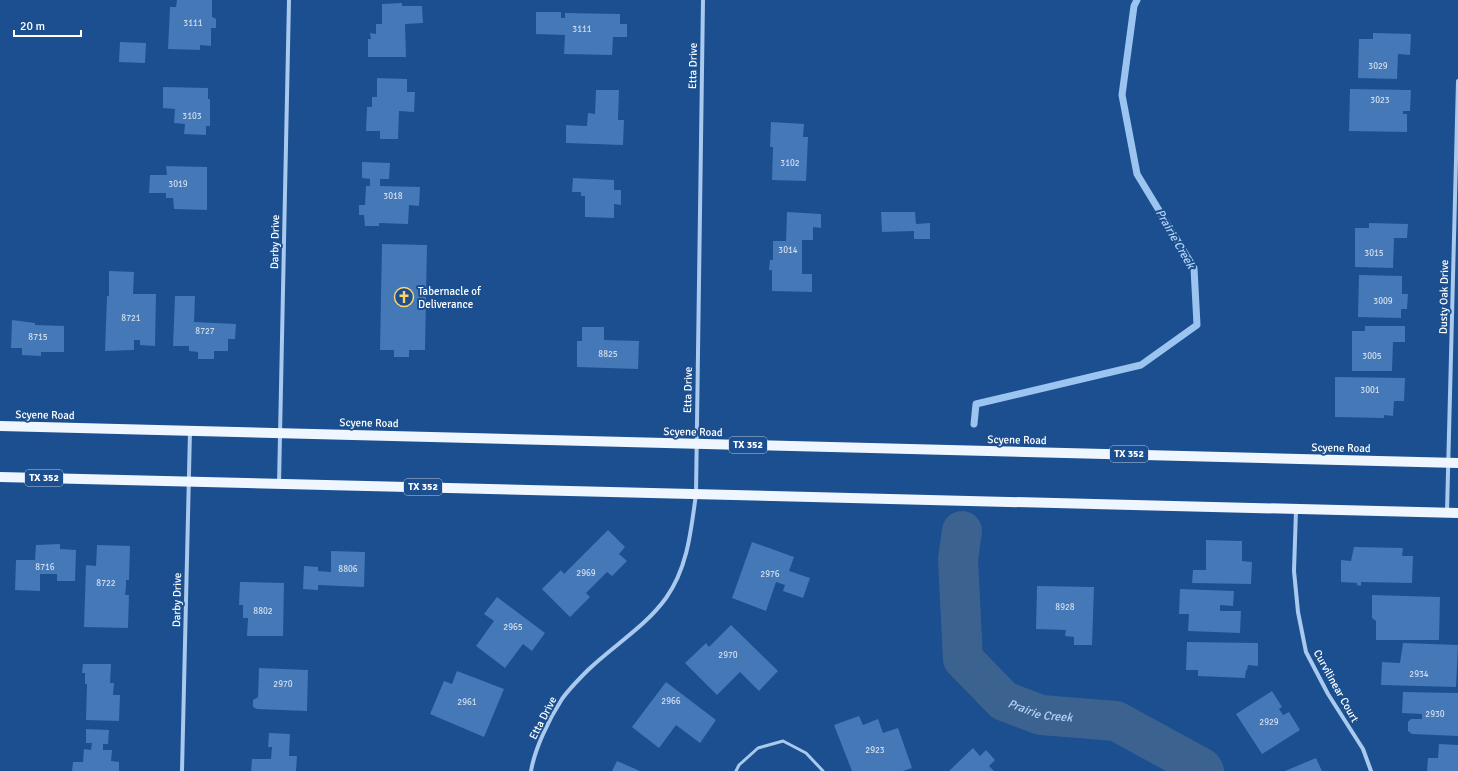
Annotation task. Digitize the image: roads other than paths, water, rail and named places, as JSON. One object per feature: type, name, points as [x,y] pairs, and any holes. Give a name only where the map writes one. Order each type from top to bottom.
[{"type":"main road","name":"Scyene Road","points":[[0,426],[1453,463]]},
{"type":"main road","name":"TX 352","points":[[0,477],[1458,513]]},
{"type":"street","name":"Darby Drive","points":[[279,484],[289,0]]},
{"type":"street","name":"Etta Drive","points":[[531,771],[533,760],[545,730],[563,698],[588,670],[649,618],[666,597],[681,571],[690,539],[696,494],[703,0]]},
{"type":"street","name":"Dusty Oak Drive","points":[[1447,513],[1453,463],[1458,81]]},
{"type":"street","name":"Darby Drive","points":[[182,771],[190,430]]},
{"type":"street","name":"Curvilinear Court","points":[[1296,509],[1294,571],[1298,612],[1306,652],[1328,694],[1363,749],[1371,771]]},
{"type":"lane","points":[[736,771],[739,765],[758,748],[783,741],[806,753],[823,771]]},
{"type":"waterway","name":"Prairie Creek","points":[[974,424],[976,404],[1141,365],[1197,325],[1194,268],[1137,174],[1122,95],[1134,6],[1137,0]]},
{"type":"waterway","name":"Prairie Creek","points":[[962,531],[958,559],[963,659],[1004,701],[1041,715],[1116,721],[1202,768],[1204,771]]},
{"type":"place","name":"Tabernacle of Deliverance","points":[[404,297]]}]
